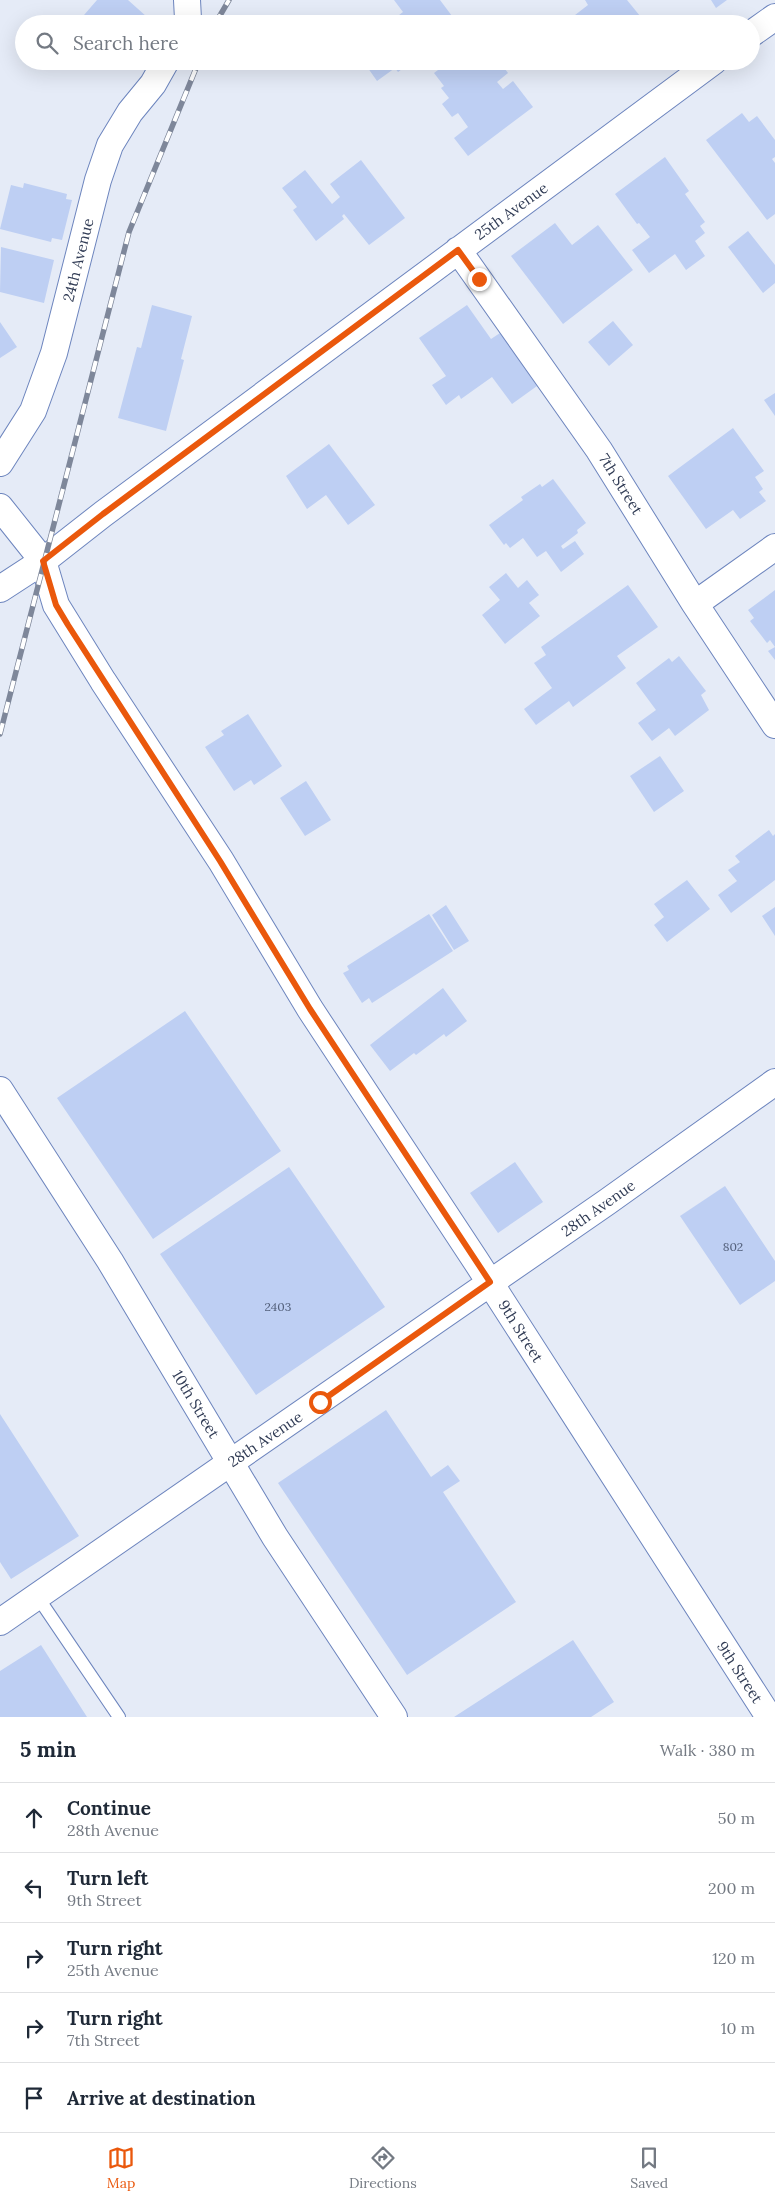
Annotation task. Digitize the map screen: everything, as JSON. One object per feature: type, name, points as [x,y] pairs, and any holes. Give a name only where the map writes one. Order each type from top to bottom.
[{"type":"street","points":[[187,0],[188,15]]},
{"type":"street","points":[[760,28],[775,17]]},
{"type":"street","name":"24th Avenue","points":[[0,463],[33,411],[54,353],[98,180],[110,145],[130,112],[153,84],[161,70]]},
{"type":"street","name":"25th Avenue","points":[[0,589],[43,561],[103,514],[702,70]]},
{"type":"street","name":"7th Street","points":[[458,250],[600,450],[695,604],[775,725]]},
{"type":"street","points":[[0,507],[43,561]]},
{"type":"street","points":[[695,604],[775,547]]},
{"type":"street","name":"9th Street","points":[[43,561],[56,605],[68,625],[220,861],[310,1009],[490,1282],[769,1717]]},
{"type":"street","name":"28th Avenue","points":[[0,1622],[231,1461],[320,1402],[775,1082]]},
{"type":"street","name":"10th Street","points":[[0,1090],[110,1261],[276,1537],[394,1717]]},
{"type":"lane","points":[[37,1596],[119,1717]]},
{"type":"building","points":[[97,0],[128,0],[145,15],[84,15]]},
{"type":"building","points":[[394,0],[440,0],[451,15],[399,15],[403,12]]},
{"type":"building","points":[[585,0],[627,0],[639,15],[575,15],[588,5]]},
{"type":"building","points":[[711,0],[727,0],[716,8]]},
{"type":"building","points":[[369,70],[392,70],[377,81]]},
{"type":"building","points":[[438,70],[506,70],[508,73],[497,82],[503,89],[513,81],[533,107],[468,156],[454,138],[468,127],[458,113],[452,117],[442,104],[449,98],[441,88],[444,86],[434,73]]},
{"type":"building","points":[[742,113],[749,122],[757,116],[775,140],[775,157],[772,159],[775,163],[775,214],[767,220],[706,140]]},
{"type":"building","points":[[665,157],[689,191],[685,194],[705,222],[700,226],[705,233],[695,241],[705,256],[686,270],[675,254],[649,273],[632,250],[650,237],[639,223],[637,224],[615,194]]},
{"type":"building","points":[[361,160],[405,218],[369,245],[344,214],[342,216],[344,219],[316,241],[293,210],[297,207],[282,188],[305,170],[332,204],[340,197],[330,184]]},
{"type":"building","points":[[24,183],[67,194],[66,199],[72,200],[62,240],[52,238],[51,242],[0,229],[11,185],[23,188]]},
{"type":"building","points":[[555,223],[572,245],[598,225],[633,270],[563,324],[511,256]]},
{"type":"building","points":[[748,231],[775,265],[775,283],[763,293],[728,247]]},
{"type":"building","points":[[1,247],[54,260],[44,303],[0,292]]},
{"type":"building","points":[[152,305],[192,316],[181,359],[184,360],[166,431],[118,418],[137,347],[141,348]]},
{"type":"building","points":[[467,305],[491,339],[500,333],[537,386],[512,404],[492,377],[461,399],[459,395],[446,405],[432,385],[446,376],[419,338]]},
{"type":"building","points":[[613,321],[633,345],[609,366],[588,342]]},
{"type":"building","points":[[0,322],[17,347],[0,358]]},
{"type":"building","points":[[775,393],[775,416],[764,400]]},
{"type":"building","points":[[733,428],[764,471],[755,477],[763,489],[759,492],[766,501],[740,519],[733,510],[706,529],[668,476]]},
{"type":"building","points":[[329,444],[375,505],[348,525],[326,495],[307,509],[286,476]]},
{"type":"building","points":[[553,479],[586,523],[577,530],[578,533],[561,546],[563,549],[575,541],[584,554],[561,572],[546,551],[537,557],[523,538],[510,548],[506,543],[504,545],[489,525],[523,500],[521,497],[540,484],[542,487]]},
{"type":"building","points":[[506,573],[518,588],[527,580],[539,595],[529,603],[540,616],[505,644],[482,615],[500,600],[489,587]]},
{"type":"building","points":[[628,585],[658,627],[617,656],[626,668],[573,707],[569,701],[536,725],[524,709],[552,688],[534,663],[546,655],[541,647]]},
{"type":"building","points":[[775,590],[775,647],[770,640],[767,643],[750,621],[754,618],[748,610]]},
{"type":"building","points":[[775,647],[775,660],[768,651]]},
{"type":"building","points":[[679,656],[706,691],[701,695],[709,710],[675,736],[669,728],[652,741],[638,723],[656,710],[636,683],[669,658],[672,662]]},
{"type":"building","points":[[248,714],[282,766],[254,785],[251,780],[234,791],[205,747],[224,735],[221,731]]},
{"type":"building","points":[[660,756],[684,791],[654,812],[630,776]]},
{"type":"building","points":[[306,781],[331,820],[305,836],[280,798]]},
{"type":"building","points":[[769,830],[773,836],[775,834],[775,880],[731,913],[718,895],[737,881],[728,870],[740,862],[735,856]]},
{"type":"building","points":[[687,880],[710,909],[667,942],[654,925],[664,917],[654,904]]},
{"type":"building","points":[[446,905],[469,941],[454,950],[432,915]]},
{"type":"building","points":[[775,907],[775,936],[762,916]]},
{"type":"building","points":[[429,914],[453,951],[372,1003],[369,998],[362,1003],[343,973],[349,970],[347,966]]},
{"type":"building","points":[[443,988],[467,1021],[446,1037],[444,1034],[416,1055],[414,1053],[390,1071],[370,1045]]},
{"type":"building","points":[[185,1011],[281,1151],[153,1239],[57,1098]]},
{"type":"building","points":[[515,1162],[543,1202],[498,1233],[470,1193]]},
{"type":"building","points":[[289,1167],[385,1307],[256,1395],[160,1254]]},
{"type":"building","points":[[725,1186],[775,1261],[775,1281],[740,1305],[680,1216]]},
{"type":"building","points":[[386,1410],[431,1477],[448,1465],[460,1481],[443,1492],[516,1602],[407,1675],[278,1483]]},
{"type":"building","points":[[0,1414],[79,1536],[11,1579],[0,1562]]},
{"type":"building","points":[[573,1640],[614,1702],[591,1717],[454,1717]]},
{"type":"building","points":[[41,1645],[87,1717],[0,1717],[0,1671]]},
{"type":"railway","points":[[220,15],[229,0]]},
{"type":"railway","points":[[0,734],[129,232],[195,70]]},
{"type":"route","points":[[320,1402],[490,1282],[310,1009],[220,861],[68,625],[56,605],[43,561],[103,514],[458,250],[479,279]]}]
